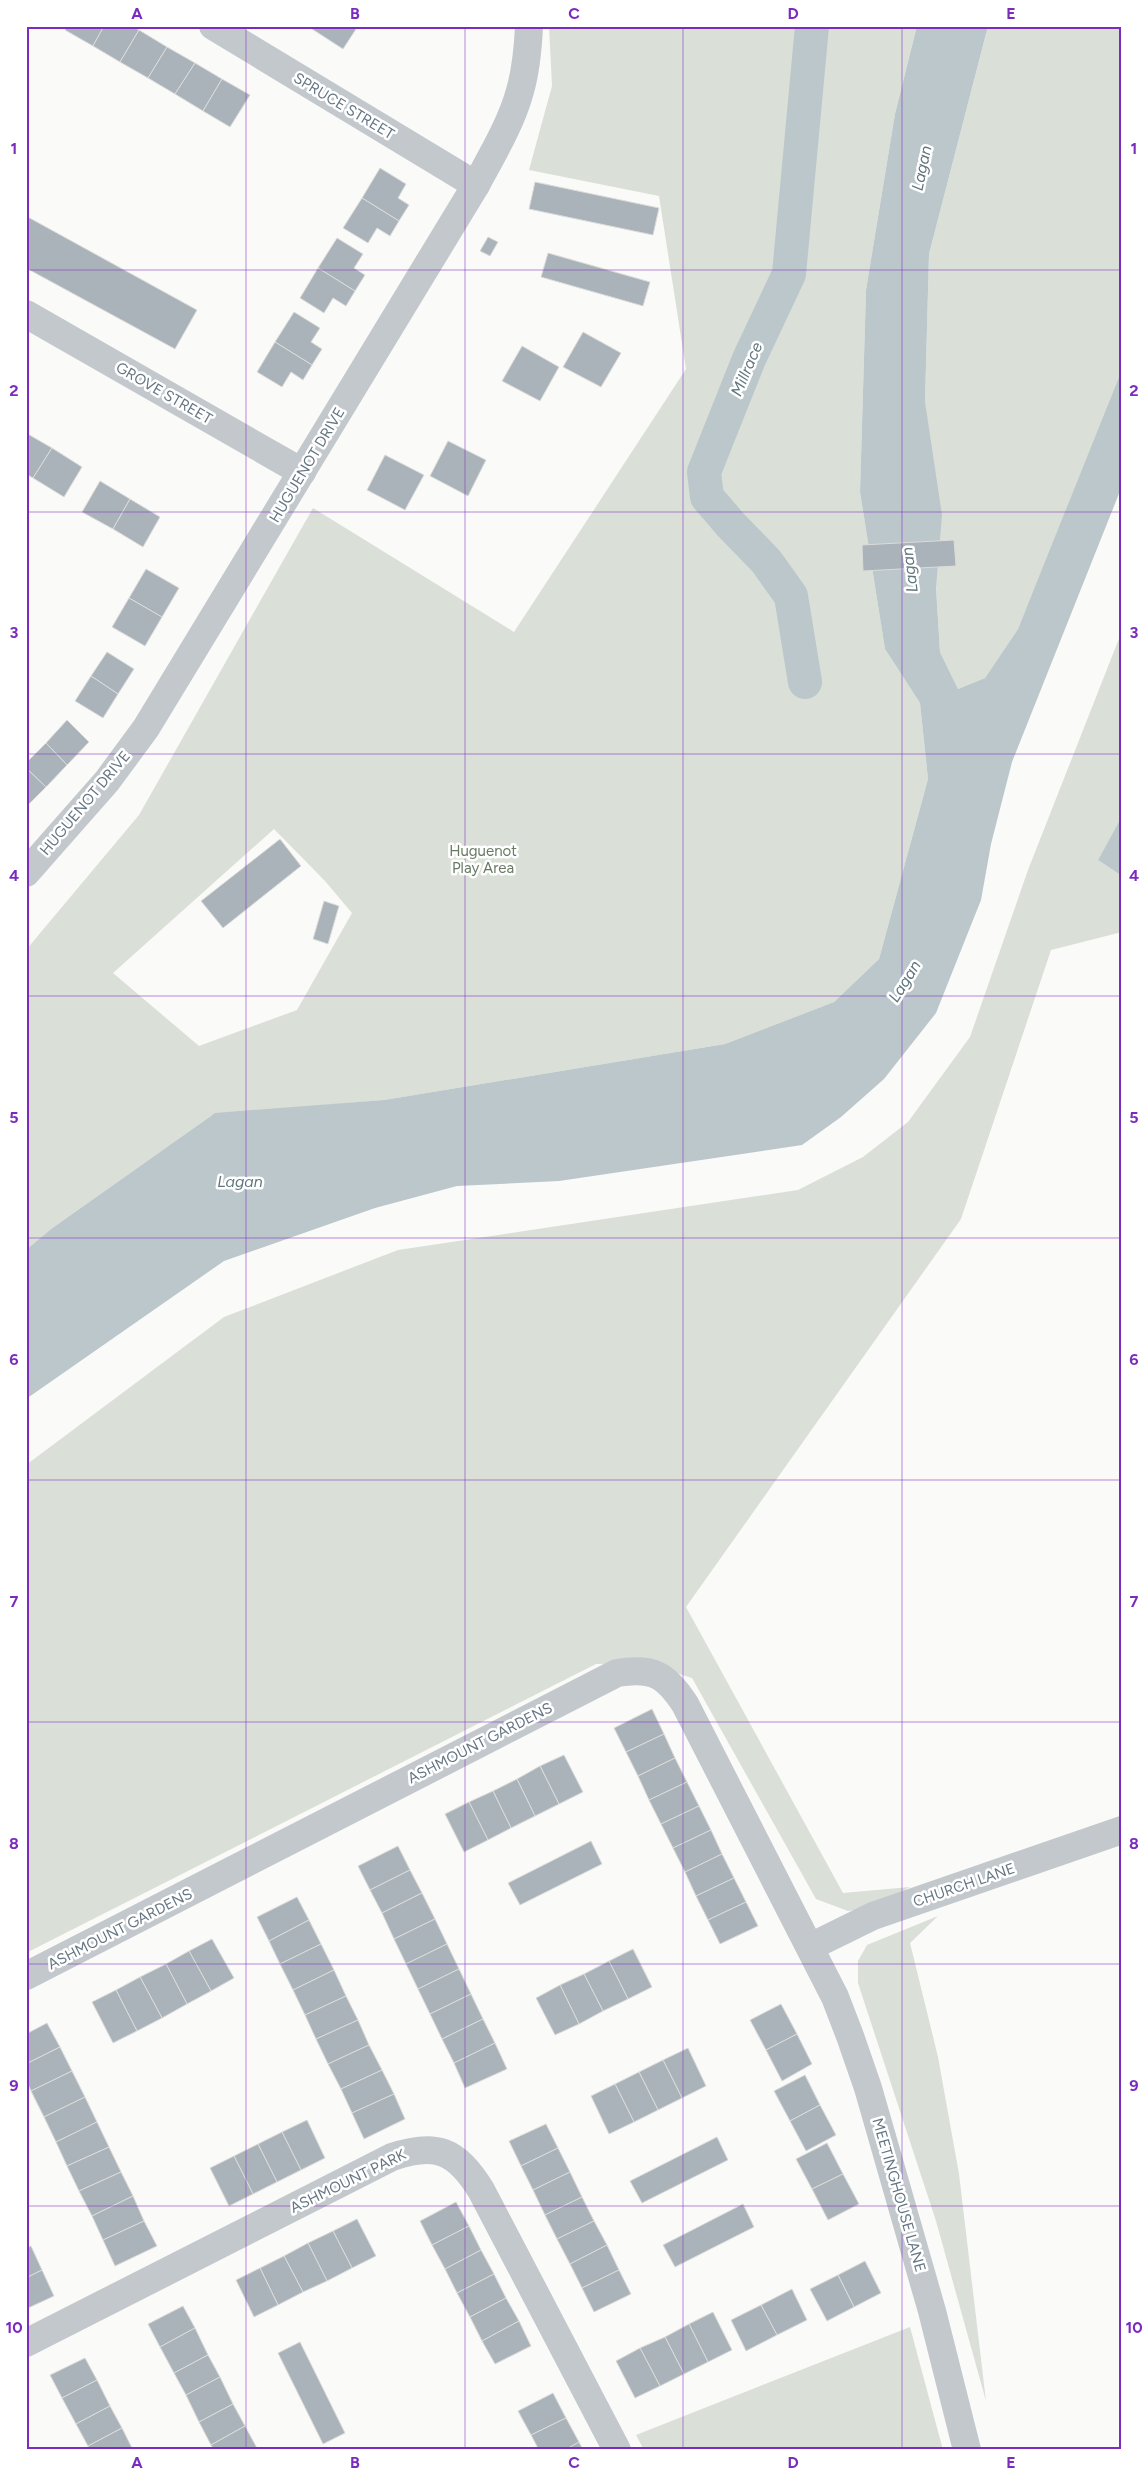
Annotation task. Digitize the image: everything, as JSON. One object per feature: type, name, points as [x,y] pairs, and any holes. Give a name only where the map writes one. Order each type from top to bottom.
[{"type":"street","name":"SPRUCE STREET","points":[[213,26],[476,185]]},
{"type":"street","name":"HUGUENOT DRIVE","points":[[26,873],[107,781],[146,728],[476,185],[504,130],[520,92],[527,57],[529,26]]},
{"type":"street","name":"GROVE STREET","points":[[26,314],[302,472]]},
{"type":"street","name":"ASHMOUNT GARDENS","points":[[26,1976],[617,1673],[633,1670],[647,1671],[660,1676],[672,1685],[685,1704],[810,1947]]},
{"type":"street","name":"CHURCH LANE","points":[[810,1947],[873,1916],[1122,1830]]},
{"type":"street","name":"MEETINGHOUSE LANE","points":[[810,1947],[835,1997],[868,2088],[932,2311],[967,2450]]},
{"type":"street","name":"ASHMOUNT PARK","points":[[26,2343],[392,2157],[414,2149],[434,2149],[454,2157],[469,2170],[617,2450]]},
{"type":"green space","name":"Huguenot Play Area","points":[[549,26],[917,26],[895,114],[866,290],[860,492],[885,649],[920,703],[928,779],[879,959],[834,1002],[725,1044],[384,1100],[212,1115],[51,1229],[26,1250],[26,950],[139,815],[313,508],[514,632],[686,369],[659,196],[529,170],[552,86]],"holes":[[[274,829],[325,881],[352,913],[297,1010],[199,1046],[113,973]]]},
{"type":"green space","points":[[988,26],[1122,26],[1122,378],[1018,629],[985,678],[958,689],[940,652],[925,402],[929,254]]},
{"type":"green space","points":[[1122,631],[1122,816],[1098,860],[1122,876],[1122,932],[1051,950],[961,1219],[686,1607],[843,1893],[910,1887],[870,1909],[848,1911],[816,1899],[692,1678],[645,1663],[596,1664],[26,1953],[26,1465],[224,1317],[398,1250],[798,1190],[863,1157],[908,1122],[970,1037],[1028,870]]},
{"type":"green space","points":[[938,1916],[910,1943],[938,2057],[959,2174],[986,2401],[936,2221],[858,1983],[858,1961],[867,1945]]},
{"type":"green space","points":[[910,2327],[943,2450],[644,2450],[636,2435]]},
{"type":"water","name":"Lagan","points":[[917,26],[988,26],[929,254],[925,402],[942,515],[936,587],[940,652],[958,689],[985,678],[1018,629],[1122,370],[1122,486],[1012,762],[991,844],[981,900],[936,1013],[884,1079],[841,1117],[802,1145],[559,1181],[457,1186],[375,1208],[224,1261],[26,1399],[26,1250],[51,1229],[215,1113],[384,1100],[725,1044],[834,1002],[879,959],[928,779],[920,703],[885,649],[860,492],[866,290],[895,114]]},
{"type":"water","points":[[1122,816],[1122,876],[1098,860]]},
{"type":"building","points":[[67,26],[104,26],[93,46],[65,30]]},
{"type":"building","points":[[104,26],[132,26],[139,30],[120,62],[93,46]]},
{"type":"building","points":[[314,26],[358,26],[343,49],[312,29]]},
{"type":"building","points":[[139,30],[167,47],[148,78],[120,62]]},
{"type":"building","points":[[167,47],[195,63],[175,94],[148,78]]},
{"type":"building","points":[[195,63],[222,79],[203,111],[175,94]]},
{"type":"building","points":[[222,79],[250,95],[230,127],[203,111]]},
{"type":"building","points":[[380,168],[406,184],[398,198],[409,205],[399,221],[362,198]]},
{"type":"building","points":[[535,182],[659,208],[653,235],[529,209]]},
{"type":"building","points":[[362,198],[399,221],[390,236],[377,228],[368,243],[343,228]]},
{"type":"building","points":[[26,216],[197,310],[175,349],[26,268]]},
{"type":"building","points":[[488,237],[498,242],[490,256],[480,251]]},
{"type":"building","points":[[337,238],[363,254],[354,268],[365,275],[355,291],[318,268]]},
{"type":"building","points":[[548,253],[650,282],[643,306],[541,277]]},
{"type":"building","points":[[318,268],[355,291],[346,306],[333,298],[324,313],[300,298]]},
{"type":"building","points":[[294,312],[320,328],[311,342],[322,349],[312,365],[275,342]]},
{"type":"building","points":[[583,332],[621,353],[601,387],[563,367]]},
{"type":"building","points":[[275,342],[312,365],[303,380],[291,372],[282,387],[257,372]]},
{"type":"building","points":[[522,346],[559,367],[540,401],[502,381]]},
{"type":"building","points":[[26,433],[52,448],[33,478],[26,474]]},
{"type":"building","points":[[448,441],[486,460],[468,496],[430,476]]},
{"type":"building","points":[[52,448],[82,467],[64,497],[33,478]]},
{"type":"building","points":[[385,455],[424,475],[405,510],[367,490]]},
{"type":"building","points":[[100,481],[130,499],[113,529],[82,512]]},
{"type":"building","points":[[130,499],[160,517],[143,547],[113,529]]},
{"type":"building","points":[[954,540],[956,566],[863,571],[862,545]]},
{"type":"building","points":[[146,569],[179,588],[162,617],[129,598]]},
{"type":"building","points":[[129,598],[162,617],[145,646],[112,627]]},
{"type":"building","points":[[107,652],[134,669],[118,694],[91,676]]},
{"type":"building","points":[[91,676],[118,694],[103,718],[75,701]]},
{"type":"building","points":[[67,720],[89,742],[67,765],[46,743]]},
{"type":"building","points":[[46,743],[67,765],[46,787],[26,768],[26,763]]},
{"type":"building","points":[[26,768],[46,787],[26,807]]},
{"type":"building","points":[[280,839],[301,866],[223,928],[201,901]]},
{"type":"building","points":[[324,901],[339,906],[328,944],[313,939]]},
{"type":"building","points":[[652,1709],[664,1734],[626,1752],[614,1728]]},
{"type":"building","points":[[664,1734],[675,1758],[638,1776],[626,1752]]},
{"type":"building","points":[[564,1755],[583,1792],[559,1804],[540,1766]]},
{"type":"building","points":[[675,1758],[687,1782],[649,1800],[638,1776]]},
{"type":"building","points":[[540,1766],[559,1804],[535,1816],[517,1779]]},
{"type":"building","points":[[517,1779],[535,1816],[511,1828],[493,1791]]},
{"type":"building","points":[[687,1782],[699,1806],[661,1824],[649,1800]]},
{"type":"building","points":[[493,1791],[511,1828],[488,1840],[469,1802]]},
{"type":"building","points":[[469,1802],[488,1840],[464,1852],[445,1814]]},
{"type":"building","points":[[699,1806],[711,1830],[673,1848],[661,1824]]},
{"type":"building","points":[[711,1830],[722,1854],[685,1872],[673,1848]]},
{"type":"building","points":[[591,1841],[602,1864],[520,1905],[508,1883]]},
{"type":"building","points":[[398,1846],[410,1870],[370,1890],[358,1866]]},
{"type":"building","points":[[722,1854],[734,1878],[696,1896],[685,1872]]},
{"type":"building","points":[[410,1870],[422,1893],[382,1913],[370,1890]]},
{"type":"building","points":[[734,1878],[746,1902],[708,1920],[696,1896]]},
{"type":"building","points":[[422,1893],[435,1919],[394,1939],[382,1913]]},
{"type":"building","points":[[297,1897],[309,1920],[269,1941],[257,1917]]},
{"type":"building","points":[[746,1902],[758,1926],[720,1944],[708,1920]]},
{"type":"building","points":[[435,1919],[447,1944],[406,1964],[394,1939]]},
{"type":"building","points":[[309,1920],[321,1944],[280,1964],[269,1941]]},
{"type":"building","points":[[212,1939],[234,1978],[211,1991],[189,1951]]},
{"type":"building","points":[[321,1944],[334,1970],[293,1990],[280,1964]]},
{"type":"building","points":[[447,1944],[459,1969],[418,1989],[406,1964]]},
{"type":"building","points":[[633,1949],[652,1987],[628,1999],[609,1961]]},
{"type":"building","points":[[189,1951],[211,1991],[187,2004],[166,1964]]},
{"type":"building","points":[[609,1961],[628,1999],[603,2011],[584,1974]]},
{"type":"building","points":[[166,1964],[187,2004],[162,2018],[140,1977]]},
{"type":"building","points":[[459,1969],[471,1994],[430,2014],[418,1989]]},
{"type":"building","points":[[334,1970],[346,1996],[305,2015],[293,1990]]},
{"type":"building","points":[[584,1974],[603,2011],[579,2024],[560,1985]]},
{"type":"building","points":[[140,1977],[162,2018],[137,2031],[116,1990]]},
{"type":"building","points":[[560,1985],[579,2024],[555,2035],[536,1998]]},
{"type":"building","points":[[116,1990],[137,2031],[113,2043],[92,2002]]},
{"type":"building","points":[[471,1994],[483,2019],[442,2039],[430,2014]]},
{"type":"building","points":[[346,1996],[358,2020],[316,2039],[305,2015]]},
{"type":"building","points":[[781,2004],[797,2034],[766,2050],[750,2020]]},
{"type":"building","points":[[483,2019],[495,2043],[454,2063],[442,2039]]},
{"type":"building","points":[[358,2020],[369,2045],[328,2064],[316,2039]]},
{"type":"building","points":[[47,2023],[60,2047],[26,2064],[26,2034]]},
{"type":"building","points":[[797,2034],[812,2064],[782,2081],[766,2050]]},
{"type":"building","points":[[495,2043],[507,2069],[465,2088],[454,2063]]},
{"type":"building","points":[[369,2045],[382,2070],[341,2089],[328,2064]]},
{"type":"building","points":[[60,2047],[72,2071],[31,2091],[26,2080],[26,2064]]},
{"type":"building","points":[[688,2048],[706,2086],[682,2098],[663,2060]]},
{"type":"building","points":[[663,2060],[682,2098],[658,2110],[639,2072]]},
{"type":"building","points":[[382,2070],[394,2094],[352,2113],[341,2089]]},
{"type":"building","points":[[72,2071],[85,2097],[44,2117],[31,2091]]},
{"type":"building","points":[[639,2072],[658,2110],[634,2122],[615,2084]]},
{"type":"building","points":[[805,2075],[820,2105],[790,2121],[774,2091]]},
{"type":"building","points":[[615,2084],[634,2122],[609,2134],[591,2096]]},
{"type":"building","points":[[394,2094],[405,2119],[364,2139],[352,2113]]},
{"type":"building","points":[[85,2097],[97,2122],[56,2142],[44,2117]]},
{"type":"building","points":[[820,2105],[836,2135],[806,2151],[790,2121]]},
{"type":"building","points":[[307,2120],[325,2158],[301,2170],[282,2132]]},
{"type":"building","points":[[97,2122],[109,2147],[67,2166],[56,2142]]},
{"type":"building","points":[[546,2124],[558,2148],[521,2166],[509,2141]]},
{"type":"building","points":[[282,2132],[301,2170],[277,2182],[258,2144]]},
{"type":"building","points":[[717,2137],[728,2160],[642,2203],[630,2181]]},
{"type":"building","points":[[827,2143],[843,2174],[812,2189],[796,2159]]},
{"type":"building","points":[[258,2144],[277,2182],[253,2194],[234,2156]]},
{"type":"building","points":[[109,2147],[121,2172],[79,2191],[67,2166]]},
{"type":"building","points":[[558,2148],[570,2172],[533,2190],[521,2166]]},
{"type":"building","points":[[234,2156],[253,2194],[229,2206],[210,2168]]},
{"type":"building","points":[[121,2172],[133,2196],[92,2216],[79,2191]]},
{"type":"building","points":[[570,2172],[582,2197],[545,2215],[533,2190]]},
{"type":"building","points":[[843,2174],[859,2204],[828,2220],[812,2189]]},
{"type":"building","points":[[133,2196],[144,2221],[103,2240],[92,2216]]},
{"type":"building","points":[[582,2197],[594,2221],[557,2239],[545,2215]]},
{"type":"building","points":[[456,2202],[469,2226],[432,2245],[420,2221]]},
{"type":"building","points":[[743,2204],[754,2227],[675,2267],[663,2245]]},
{"type":"building","points":[[357,2219],[376,2256],[352,2268],[333,2231]]},
{"type":"building","points":[[144,2221],[157,2246],[115,2266],[103,2240]]},
{"type":"building","points":[[594,2221],[607,2245],[570,2264],[557,2239]]},
{"type":"building","points":[[469,2226],[481,2250],[445,2269],[432,2245]]},
{"type":"building","points":[[333,2231],[352,2268],[327,2281],[308,2243]]},
{"type":"building","points":[[308,2243],[327,2281],[303,2292],[284,2256]]},
{"type":"building","points":[[607,2245],[619,2270],[582,2288],[570,2264]]},
{"type":"building","points":[[31,2246],[42,2270],[26,2278],[26,2248]]},
{"type":"building","points":[[481,2250],[494,2274],[457,2293],[445,2269]]},
{"type":"building","points":[[284,2256],[303,2292],[278,2305],[260,2268]]},
{"type":"building","points":[[865,2261],[881,2293],[854,2307],[838,2275]]},
{"type":"building","points":[[260,2268],[278,2305],[254,2317],[236,2280]]},
{"type":"building","points":[[42,2270],[54,2296],[26,2309],[26,2278]]},
{"type":"building","points":[[619,2270],[631,2294],[594,2312],[582,2288]]},
{"type":"building","points":[[494,2274],[506,2298],[470,2317],[457,2293]]},
{"type":"building","points":[[838,2275],[854,2307],[827,2321],[810,2289]]},
{"type":"building","points":[[792,2289],[807,2320],[777,2335],[761,2305]]},
{"type":"building","points":[[506,2298],[519,2321],[482,2341],[470,2317]]},
{"type":"building","points":[[761,2305],[777,2335],[746,2351],[731,2320]]},
{"type":"building","points":[[183,2306],[195,2328],[160,2347],[148,2324]]},
{"type":"building","points":[[713,2312],[732,2350],[708,2362],[689,2324]]},
{"type":"building","points":[[519,2321],[531,2346],[495,2364],[482,2341]]},
{"type":"building","points":[[689,2324],[708,2362],[684,2374],[665,2337]]},
{"type":"building","points":[[195,2328],[208,2355],[174,2373],[160,2347]]},
{"type":"building","points":[[665,2337],[684,2374],[660,2386],[640,2348]]},
{"type":"building","points":[[300,2342],[345,2433],[323,2444],[278,2353]]},
{"type":"building","points":[[640,2348],[660,2386],[635,2398],[616,2361]]},
{"type":"building","points":[[208,2355],[220,2377],[186,2395],[174,2373]]},
{"type":"building","points":[[85,2358],[97,2380],[62,2398],[50,2375]]},
{"type":"building","points":[[220,2377],[233,2404],[199,2422],[186,2395]]},
{"type":"building","points":[[97,2380],[110,2406],[76,2424],[62,2398]]},
{"type":"building","points":[[553,2393],[566,2418],[531,2435],[518,2411]]},
{"type":"building","points":[[233,2404],[245,2426],[211,2445],[199,2422]]},
{"type":"building","points":[[110,2406],[122,2428],[88,2446],[76,2424]]},
{"type":"building","points":[[566,2418],[579,2442],[565,2450],[539,2450],[531,2435]]},
{"type":"building","points":[[245,2426],[258,2450],[214,2450],[211,2445]]},
{"type":"building","points":[[122,2428],[133,2450],[90,2450],[88,2446]]},
{"type":"building","points":[[579,2442],[583,2450],[565,2450]]},
{"type":"waterway","name":"Millrace","points":[[805,682],[791,596],[766,561],[707,497],[704,472],[749,359],[789,274],[812,26]]}]
